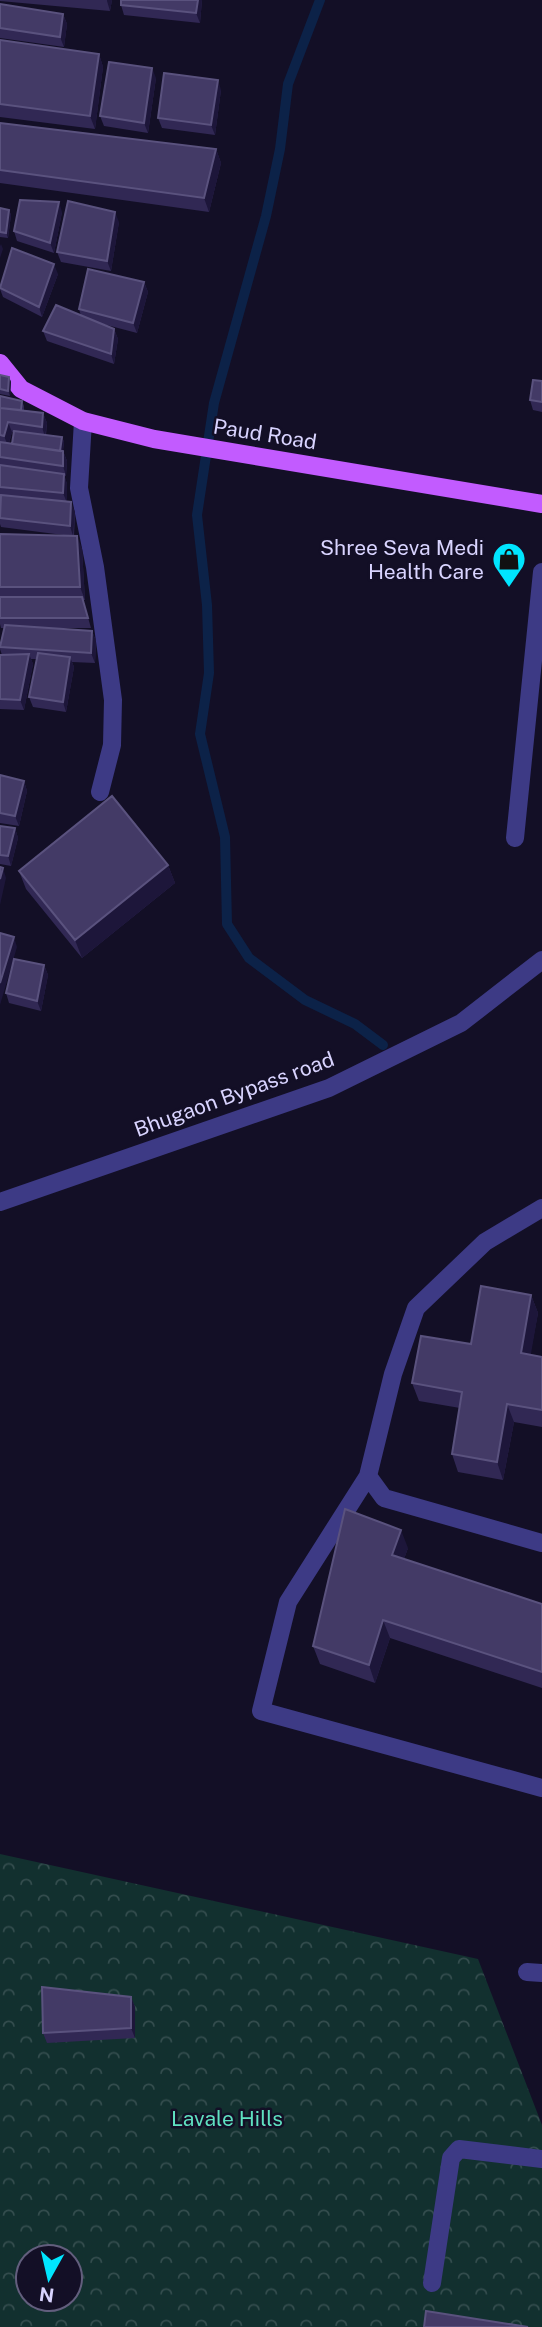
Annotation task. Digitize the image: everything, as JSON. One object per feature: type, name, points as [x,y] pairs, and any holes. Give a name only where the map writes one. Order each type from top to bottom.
[{"type":"main road","name":"Paud Road","points":[[0,363],[21,388],[83,421],[154,439],[542,503]]},
{"type":"street","points":[[83,421],[79,488],[103,619],[113,700],[112,745],[100,792]]},
{"type":"street","points":[[514,838],[542,572]]},
{"type":"street","name":"Bhugaon Bypass road","points":[[0,1202],[329,1087],[461,1023],[542,960]]},
{"type":"street","points":[[542,1208],[485,1242],[416,1308],[375,1436],[368,1476],[288,1602],[261,1711],[542,1788]]},
{"type":"street","points":[[368,1476],[384,1498],[542,1543]]},
{"type":"street","points":[[432,2283],[451,2158],[459,2149],[542,2159]]},
{"type":"green space","name":"Lavale Hills","points":[[0,1854],[478,1959],[542,2125],[542,2327],[0,2327]]},
{"type":"building","points":[[121,0],[198,0],[196,13],[121,5]]},
{"type":"building","points":[[0,4],[63,14],[60,37],[0,28]]},
{"type":"building","points":[[0,40],[99,54],[90,116],[0,104]]},
{"type":"building","points":[[109,62],[152,68],[144,123],[100,116]]},
{"type":"building","points":[[164,73],[218,80],[211,125],[158,118]]},
{"type":"building","points":[[0,123],[216,149],[204,198],[0,170]]},
{"type":"building","points":[[20,200],[59,202],[50,243],[14,231]]},
{"type":"building","points":[[68,201],[115,212],[107,261],[57,252]]},
{"type":"building","points":[[0,208],[9,210],[6,233],[0,232]]},
{"type":"building","points":[[12,248],[54,264],[39,307],[0,288]]},
{"type":"building","points":[[88,269],[144,282],[133,323],[79,309]]},
{"type":"building","points":[[56,305],[114,329],[111,354],[43,331]]},
{"type":"building","points":[[0,375],[9,377],[8,391],[0,389]]},
{"type":"building","points":[[533,380],[542,381],[542,402],[530,400]]},
{"type":"building","points":[[0,396],[22,401],[21,410],[0,408]]},
{"type":"building","points":[[0,408],[43,413],[42,427],[8,422],[4,436],[0,435]]},
{"type":"building","points":[[14,431],[62,437],[60,451],[12,444]]},
{"type":"building","points":[[0,442],[63,451],[63,466],[0,457]]},
{"type":"building","points":[[0,465],[64,474],[63,493],[0,487]]},
{"type":"building","points":[[1,495],[71,502],[70,526],[0,518]]},
{"type":"building","points":[[0,534],[77,536],[80,587],[0,587]]},
{"type":"building","points":[[0,597],[82,597],[88,618],[0,618]]},
{"type":"building","points":[[5,625],[92,631],[91,653],[0,647]]},
{"type":"building","points":[[38,653],[70,657],[63,702],[29,697]]},
{"type":"building","points":[[29,654],[20,700],[0,699],[0,655]]},
{"type":"building","points":[[0,775],[24,781],[15,816],[0,813]]},
{"type":"building","points":[[112,796],[168,865],[75,940],[19,871]]},
{"type":"building","points":[[0,826],[15,828],[8,856],[0,855]]},
{"type":"building","points":[[0,933],[14,937],[0,983]]},
{"type":"building","points":[[14,959],[44,965],[37,1001],[6,993]]},
{"type":"building","points":[[481,1286],[531,1295],[521,1353],[542,1357],[542,1410],[507,1404],[497,1462],[452,1454],[462,1392],[412,1383],[421,1336],[471,1344]]},
{"type":"building","points":[[345,1509],[401,1530],[392,1555],[542,1604],[542,1672],[383,1620],[369,1665],[313,1646]]},
{"type":"building","points":[[42,1987],[131,1997],[131,2028],[43,2033]]},
{"type":"building","points":[[426,2311],[528,2327],[424,2327]]},
{"type":"waterway","points":[[320,0],[288,84],[280,149],[266,216],[214,403],[197,515],[207,605],[209,673],[200,734],[225,837],[227,924],[249,958],[305,1000],[355,1024],[383,1045]]},
{"type":"place","name":"Shree Seva Medi Health Care","points":[[509,589]]}]
